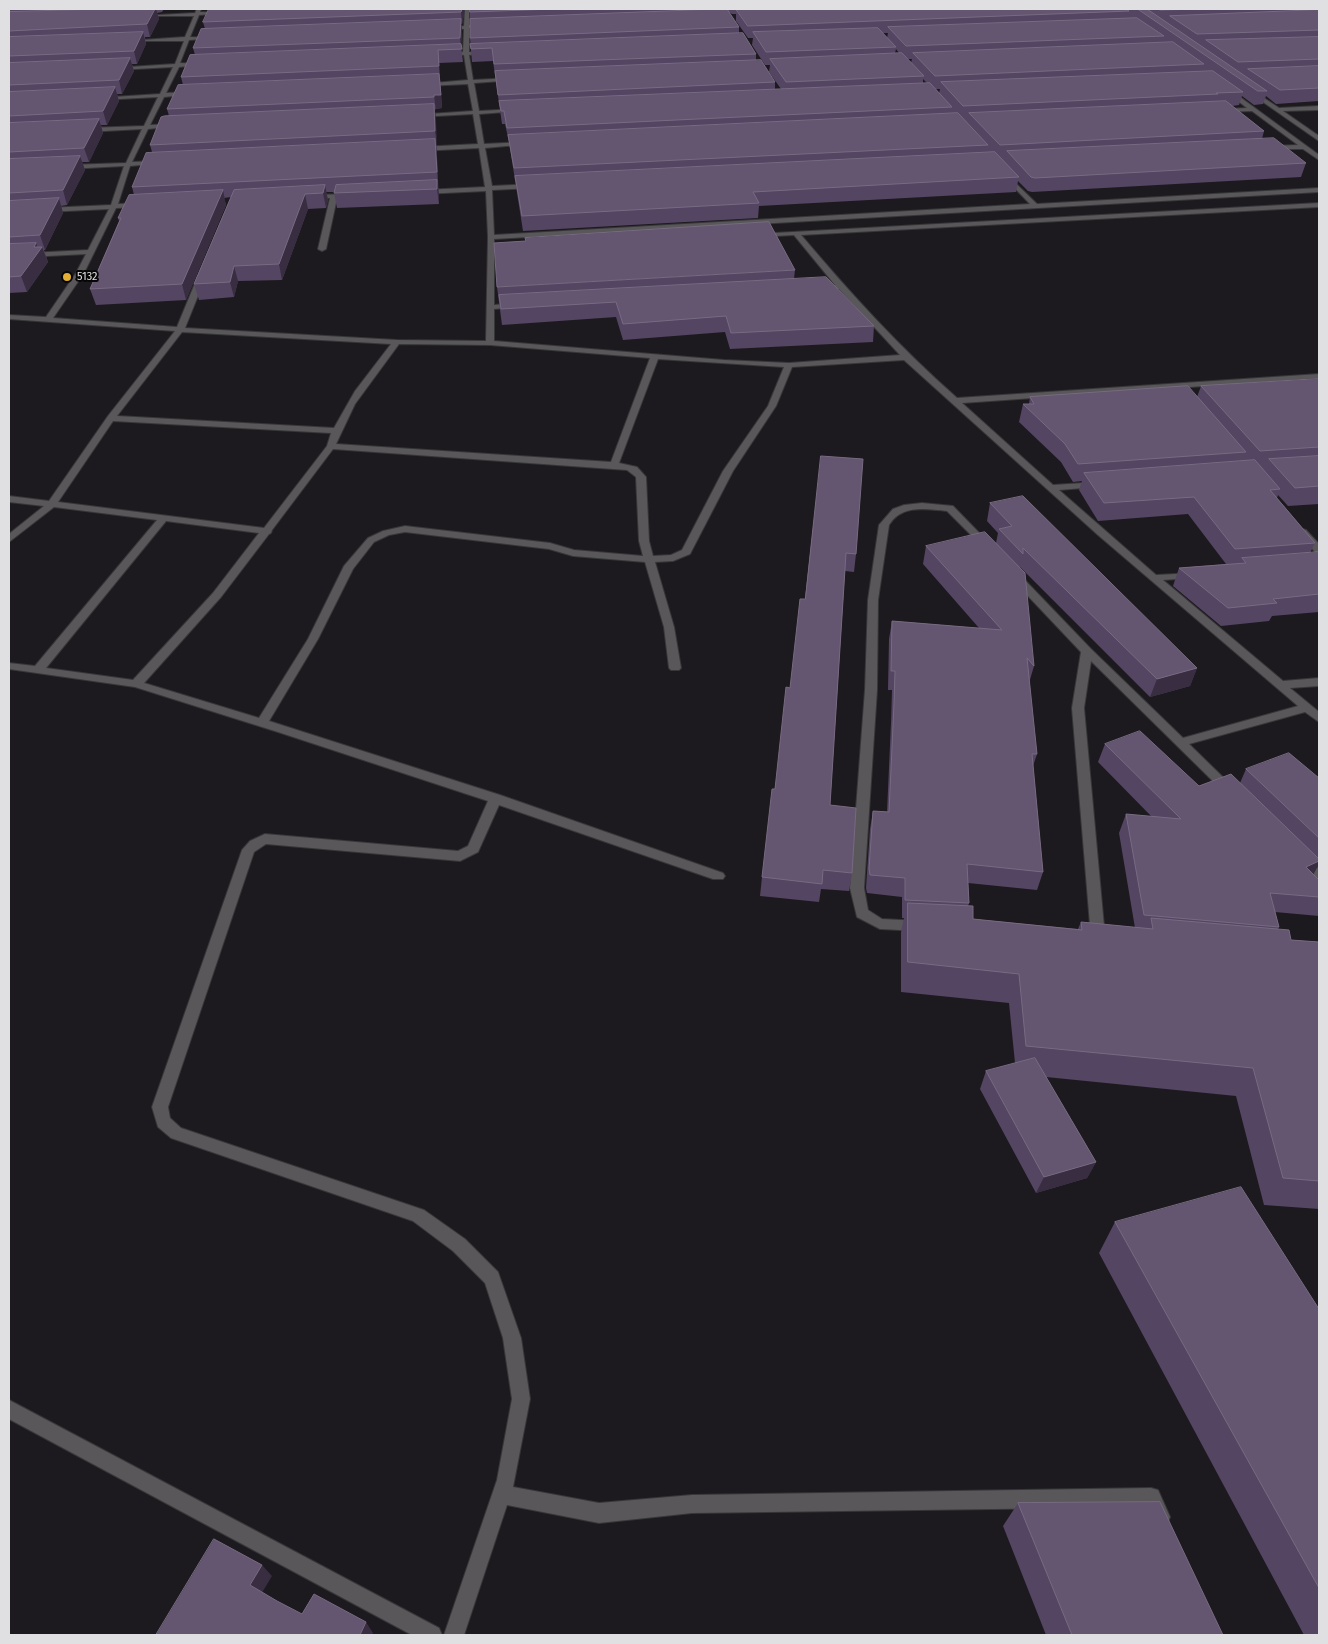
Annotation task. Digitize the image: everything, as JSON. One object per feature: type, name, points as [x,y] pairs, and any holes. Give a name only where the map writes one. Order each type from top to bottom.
[{"type":"street","points":[[467,9],[466,54],[478,112],[489,188],[492,237],[490,343]]},
{"type":"street","points":[[48,320],[80,273],[114,206],[128,164],[177,65],[197,11]]},
{"type":"street","points":[[137,16],[197,11],[234,13]]},
{"type":"street","points":[[439,28],[497,26]]},
{"type":"street","points":[[128,41],[216,38]]},
{"type":"street","points":[[436,55],[496,52]]},
{"type":"street","points":[[108,68],[207,64]]},
{"type":"street","points":[[414,85],[522,80]]},
{"type":"street","points":[[1222,86],[1319,158]]},
{"type":"street","points":[[1248,89],[1319,139]]},
{"type":"street","points":[[95,98],[201,94]]},
{"type":"street","points":[[1277,110],[1319,108]]},
{"type":"street","points":[[1215,111],[1254,109]]},
{"type":"street","points":[[410,115],[527,110]]},
{"type":"street","points":[[78,130],[186,125]]},
{"type":"street","points":[[414,150],[532,144]]},
{"type":"street","points":[[1266,149],[1304,147]]},
{"type":"street","points":[[58,168],[168,162]]},
{"type":"street","points":[[1000,169],[1036,208]]},
{"type":"street","points":[[412,192],[538,186]]},
{"type":"street","points":[[492,237],[1036,208],[1319,190]]},
{"type":"street","points":[[307,198],[363,195]]},
{"type":"street","points":[[322,249],[334,196]]},
{"type":"street","points":[[37,210],[153,204]]},
{"type":"street","points":[[746,235],[1319,205]]},
{"type":"street","points":[[795,232],[841,287],[906,357],[1051,488],[1319,718]]},
{"type":"street","points":[[491,252],[501,251]]},
{"type":"street","points":[[9,256],[89,252]]},
{"type":"street","points":[[9,539],[52,504],[111,418],[180,330],[205,270]]},
{"type":"street","points":[[811,288],[841,287]]},
{"type":"street","points":[[492,306],[522,305]]},
{"type":"street","points":[[9,317],[180,330],[397,342],[490,343],[789,365],[906,357]]},
{"type":"street","points":[[136,684],[217,595],[268,531],[331,446],[336,431],[360,392],[397,342]]},
{"type":"street","points":[[614,465],[655,355]]},
{"type":"street","points":[[263,721],[313,639],[348,568],[371,540],[386,533],[405,528],[550,546],[573,553],[649,559],[673,558],[686,552],[728,471],[772,406],[789,365]]},
{"type":"street","points":[[955,401],[1177,390],[1319,376]]},
{"type":"street","points":[[111,418],[336,431]]},
{"type":"street","points":[[331,446],[614,465],[635,469],[640,473],[644,541],[669,627],[675,668]]},
{"type":"street","points":[[1051,488],[1108,484]]},
{"type":"street","points":[[9,499],[268,531]]},
{"type":"street","points":[[929,927],[880,924],[862,913],[857,888],[872,690],[873,600],[884,525],[889,515],[904,507],[950,508],[991,551]]},
{"type":"street","points":[[38,670],[164,518]]},
{"type":"street","points":[[1294,522],[1319,550]]},
{"type":"street","points":[[1005,565],[1086,651],[1235,796]]},
{"type":"street","points":[[1154,578],[1203,574]]},
{"type":"street","points":[[1086,651],[1078,708],[1098,937]]},
{"type":"street","points":[[9,666],[136,684],[263,721],[496,798],[718,876]]},
{"type":"street","points":[[1280,686],[1319,682]]},
{"type":"street","points":[[1179,743],[1306,708]]},
{"type":"street","points":[[454,1635],[501,1494],[521,1399],[512,1338],[492,1278],[458,1245],[418,1215],[176,1133],[164,1122],[160,1107],[248,850],[254,844],[266,840],[460,856],[473,849],[496,798]]},
{"type":"street","points":[[1291,850],[1319,877]]},
{"type":"street","points":[[9,1409],[432,1635]]},
{"type":"street","points":[[501,1494],[599,1513],[692,1504],[1151,1497],[1167,1531]]},
{"type":"building","points":[[155,9],[147,24],[9,31],[9,12]]},
{"type":"building","points":[[209,9],[462,9],[461,12],[203,22]]},
{"type":"building","points":[[470,9],[555,9],[470,12]]},
{"type":"building","points":[[727,9],[739,27],[470,38],[470,19]]},
{"type":"building","points":[[736,9],[1126,9],[1129,11],[748,26]]},
{"type":"building","points":[[1138,9],[1147,9],[1267,91],[1258,91]]},
{"type":"building","points":[[1159,9],[1201,9],[1160,10]]},
{"type":"building","points":[[1319,10],[1319,30],[1197,34],[1170,16]]},
{"type":"building","points":[[1137,18],[1164,36],[906,46],[888,27]]},
{"type":"building","points":[[461,19],[460,38],[193,48],[201,29]]},
{"type":"building","points":[[878,28],[896,47],[766,52],[753,32]]},
{"type":"building","points":[[143,32],[134,51],[9,56],[9,37]]},
{"type":"building","points":[[743,33],[756,54],[494,64],[492,48],[471,49],[470,44]]},
{"type":"building","points":[[1319,37],[1319,59],[1238,62],[1206,40]]},
{"type":"building","points":[[1173,42],[1204,64],[935,76],[913,53]]},
{"type":"building","points":[[461,44],[462,49],[438,50],[439,66],[181,77],[190,55]]},
{"type":"building","points":[[902,53],[924,76],[786,82],[770,59]]},
{"type":"building","points":[[130,58],[119,80],[9,85],[9,63]]},
{"type":"building","points":[[761,60],[775,82],[498,95],[495,71]]},
{"type":"building","points":[[1319,66],[1319,88],[1280,90],[1248,69]]},
{"type":"building","points":[[1213,71],[1243,92],[963,106],[941,82]]},
{"type":"building","points":[[439,74],[441,95],[434,95],[434,97],[167,109],[178,85]]},
{"type":"building","points":[[930,83],[952,107],[507,128],[504,111],[501,111],[499,101]]},
{"type":"building","points":[[115,87],[103,111],[9,116],[9,92]]},
{"type":"building","points":[[1226,101],[1264,131],[1000,145],[969,113]]},
{"type":"building","points":[[434,104],[435,131],[150,145],[161,117],[164,116]]},
{"type":"building","points":[[958,113],[988,145],[514,168],[508,135]]},
{"type":"building","points":[[99,119],[84,148],[9,152],[9,123]]},
{"type":"building","points":[[1274,138],[1306,163],[1035,178],[1031,177],[1007,151]]},
{"type":"building","points":[[435,139],[437,172],[132,187],[146,153]]},
{"type":"building","points":[[995,152],[1019,177],[753,192],[759,203],[522,216],[515,176]]},
{"type":"building","points":[[80,156],[63,190],[9,193],[9,159]]},
{"type":"building","points":[[437,180],[437,189],[334,193],[336,185]]},
{"type":"building","points":[[325,185],[323,193],[305,194],[279,264],[234,266],[230,282],[194,284],[234,190]]},
{"type":"building","points":[[223,190],[182,284],[90,289],[129,195]]},
{"type":"building","points":[[59,198],[40,235],[9,237],[9,201]]},
{"type":"building","points":[[769,222],[795,270],[497,287],[494,243],[526,241],[525,238]]},
{"type":"building","points":[[36,243],[34,247],[42,247],[21,276],[9,277],[9,244]]},
{"type":"building","points":[[826,277],[874,326],[731,333],[726,316],[623,324],[616,302],[501,309],[499,295]]},
{"type":"building","points":[[1319,379],[1319,447],[1260,451],[1201,386]]},
{"type":"building","points":[[1188,386],[1246,452],[1078,464],[1065,444],[1023,404],[1034,404],[1030,397]]},
{"type":"building","points":[[821,456],[863,459],[856,554],[846,553],[830,805],[856,808],[852,873],[823,870],[822,884],[762,877],[772,789],[775,789],[786,687],[790,688],[800,599],[805,599]]},
{"type":"building","points":[[1319,456],[1319,486],[1295,488],[1269,459]]},
{"type":"building","points":[[1255,460],[1280,489],[1270,490],[1315,543],[1235,549],[1194,497],[1104,503],[1084,473]]},
{"type":"building","points":[[1023,496],[1197,668],[1157,679],[1023,548],[1023,554],[999,529],[1012,526],[990,503]]},
{"type":"building","points":[[985,532],[1025,573],[1034,666],[1027,658],[1037,754],[1032,754],[1043,872],[967,864],[969,903],[905,900],[905,878],[870,875],[869,869],[873,811],[889,812],[895,671],[891,671],[892,621],[1002,630],[926,546]]},
{"type":"building","points":[[1319,552],[1319,594],[1273,599],[1277,603],[1228,608],[1179,568],[1246,563],[1242,558]]},
{"type":"building","points":[[1140,731],[1199,786],[1231,774],[1319,859],[1319,861],[1306,867],[1319,880],[1319,897],[1270,893],[1279,927],[1144,915],[1126,814],[1181,819],[1105,744]]},
{"type":"building","points":[[1289,753],[1319,778],[1319,838],[1246,769]]},
{"type":"building","points":[[908,903],[973,906],[973,919],[1082,930],[1081,922],[1153,929],[1151,918],[1289,930],[1291,940],[1319,942],[1319,1181],[1283,1178],[1253,1068],[1026,1046],[1019,974],[908,962]]},
{"type":"building","points":[[1035,1058],[1096,1162],[1044,1177],[986,1071]]},
{"type":"building","points":[[1241,1187],[1319,1309],[1319,1588],[1115,1222]]},
{"type":"building","points":[[1160,1502],[1223,1635],[1072,1635],[1018,1503]]},
{"type":"building","points":[[214,1539],[262,1565],[250,1585],[302,1614],[314,1594],[366,1622],[360,1635],[156,1635]]},
{"type":"place","name":"5132","points":[[67,277]]}]
